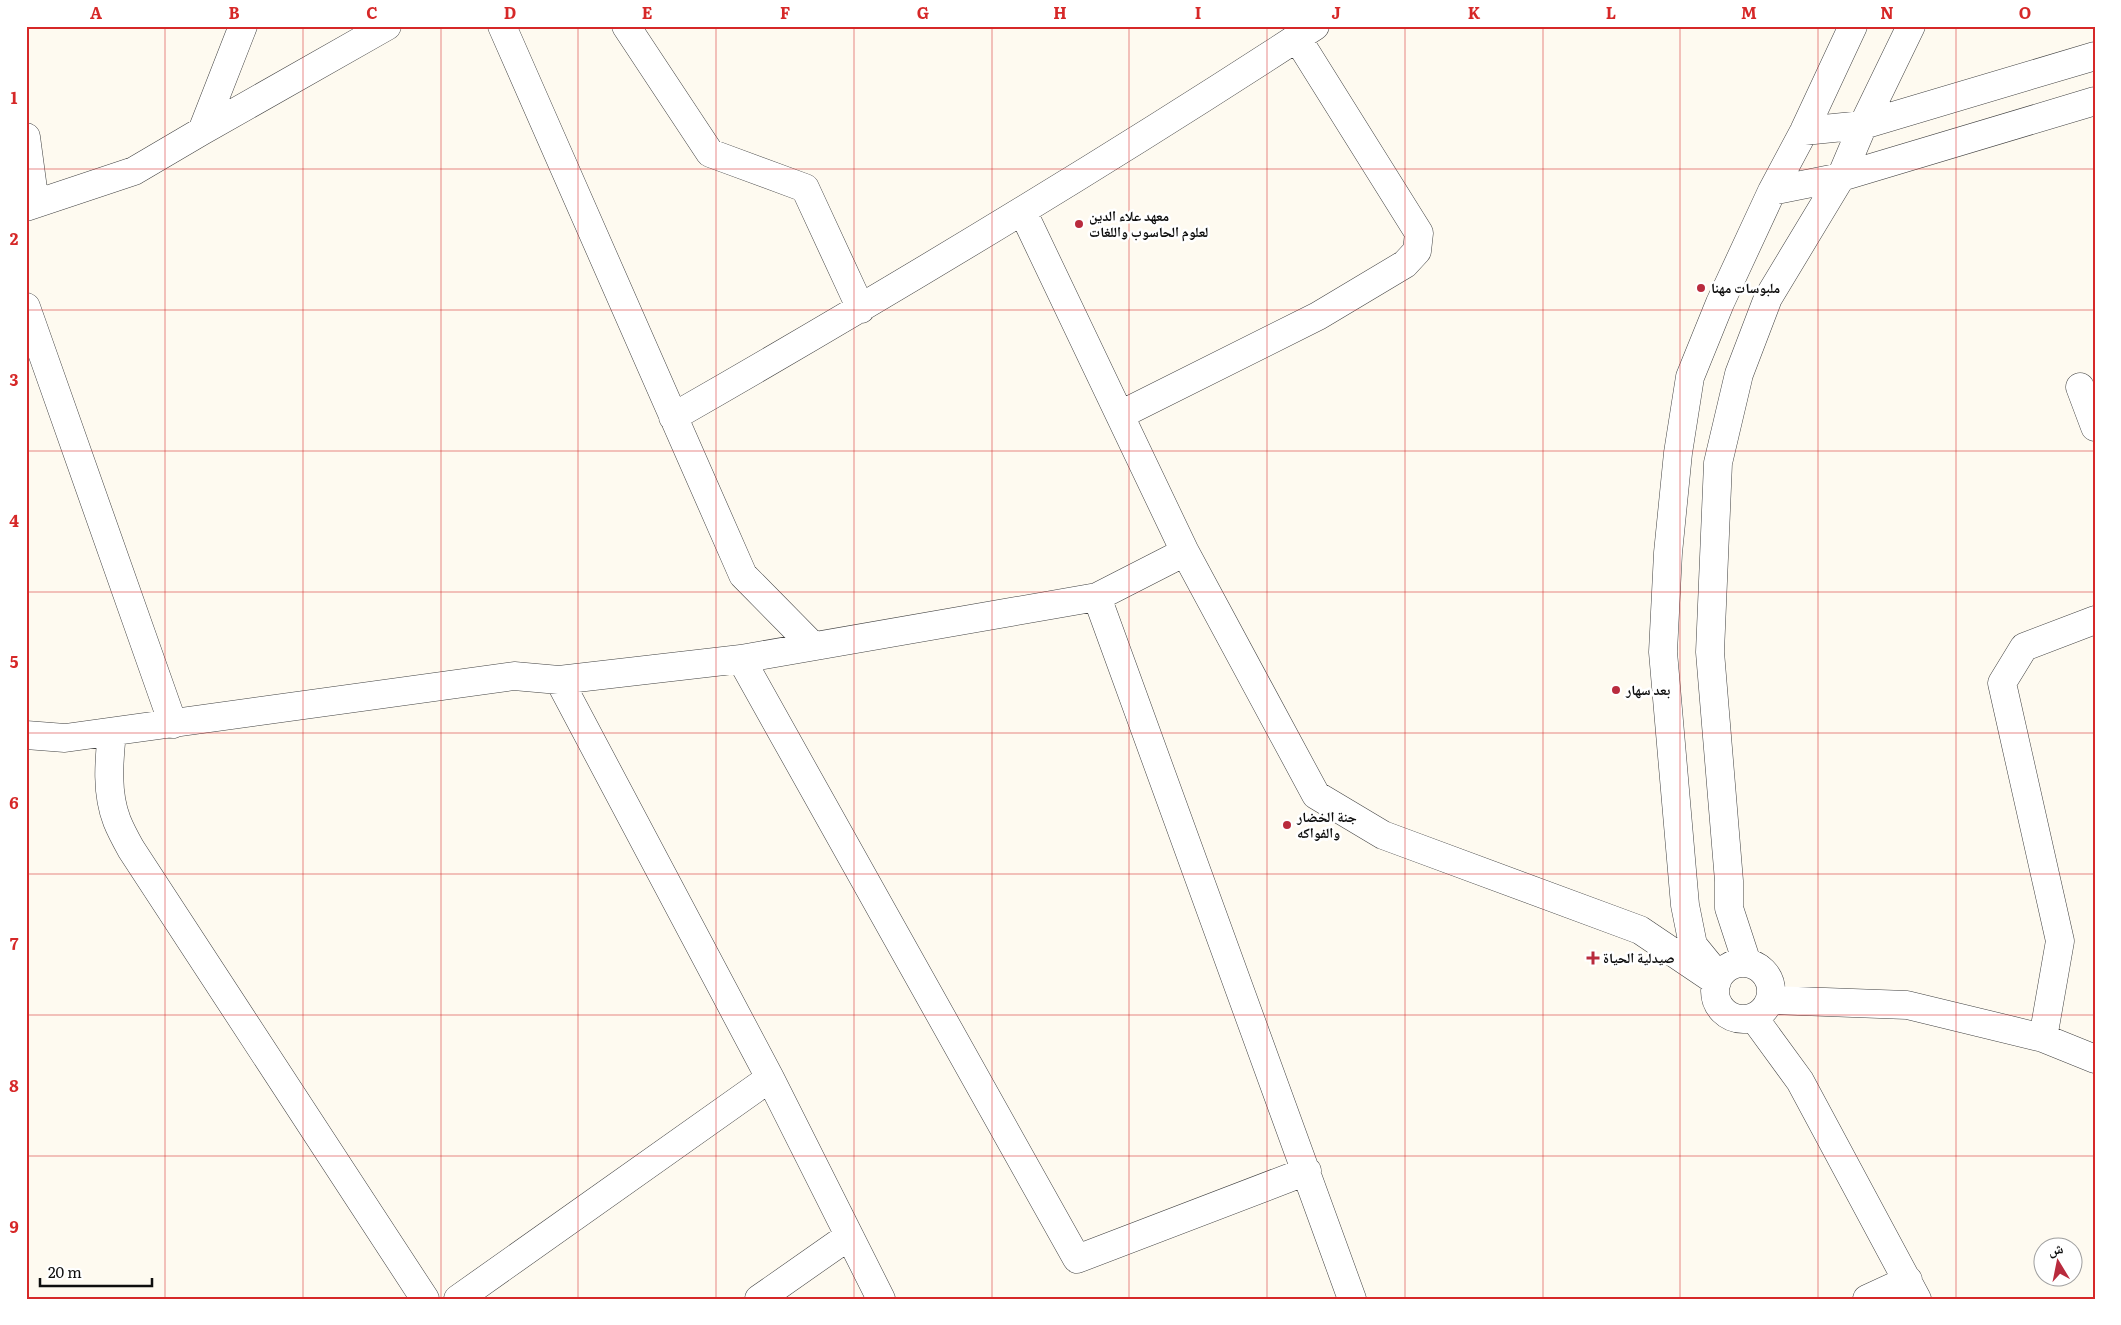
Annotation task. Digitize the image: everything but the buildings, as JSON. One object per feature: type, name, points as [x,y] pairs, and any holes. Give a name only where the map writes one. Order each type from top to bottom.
[{"type":"street","points":[[202,130],[243,26]]},
{"type":"street","points":[[26,137],[30,206],[134,171],[202,130],[387,26]]},
{"type":"street","points":[[502,26],[743,575],[813,646]]},
{"type":"street","points":[[626,26],[710,153],[806,188],[861,309]]},
{"type":"street","points":[[1718,979],[1693,945],[1685,905],[1663,652],[1668,553],[1678,453],[1690,377],[1720,303],[1772,191],[1804,131],[1854,26]]},
{"type":"street","points":[[1747,963],[1728,908],[1728,881],[1710,652],[1718,463],[1739,374],[1768,298],[1841,177],[1863,125],[1911,26]]},
{"type":"street","points":[[673,417],[861,309],[1024,212],[1306,32],[1419,233],[1417,251],[1405,264],[1318,316],[1120,416]]},
{"type":"street","points":[[1804,131],[1863,125],[2095,56]]},
{"type":"street","points":[[1772,191],[1841,177],[2095,101]]},
{"type":"street","points":[[1024,212],[1185,552],[1316,796],[1383,835],[1640,930],[1718,979]]},
{"type":"street","points":[[26,307],[173,724]]},
{"type":"street","points":[[2080,387],[2095,427]]},
{"type":"street","points":[[26,735],[65,738],[514,676],[559,680],[741,659],[1097,597],[1185,552]]},
{"type":"street","points":[[1097,597],[1352,1299]]},
{"type":"street","points":[[2044,1038],[2060,941],[2002,683],[2024,647],[2095,620]]},
{"type":"street","points":[[741,659],[1077,1259],[1307,1171]]},
{"type":"street","points":[[559,680],[770,1078],[881,1299]]},
{"type":"street","points":[[112,732],[109,762],[110,790],[117,820],[131,849],[425,1299]]},
{"type":"street","points":[[1762,1009],[1772,988],[1768,976],[1758,968],[1747,963],[1736,964],[1726,969],[1718,979],[1716,997],[1724,1012],[1733,1018],[1743,1019],[1762,1009],[1907,1005],[2044,1038],[2095,1059]]},
{"type":"street","points":[[1762,1009],[1913,1289],[1867,1299]]},
{"type":"street","points":[[458,1299],[770,1078]]},
{"type":"street","points":[[759,1299],[850,1236]]},
{"type":"place","name":"معهد علاء الدين لعلوم الحاسوب واللغات","points":[[1079,224]]},
{"type":"place","name":"ملبوسات مهنا","points":[[1701,288]]},
{"type":"place","name":"بعد سهار","points":[[1616,690]]},
{"type":"place","name":"جنة الخضار والفواكه","points":[[1287,825]]},
{"type":"place","name":"صيدلية الحياة","points":[[1593,958]]}]
